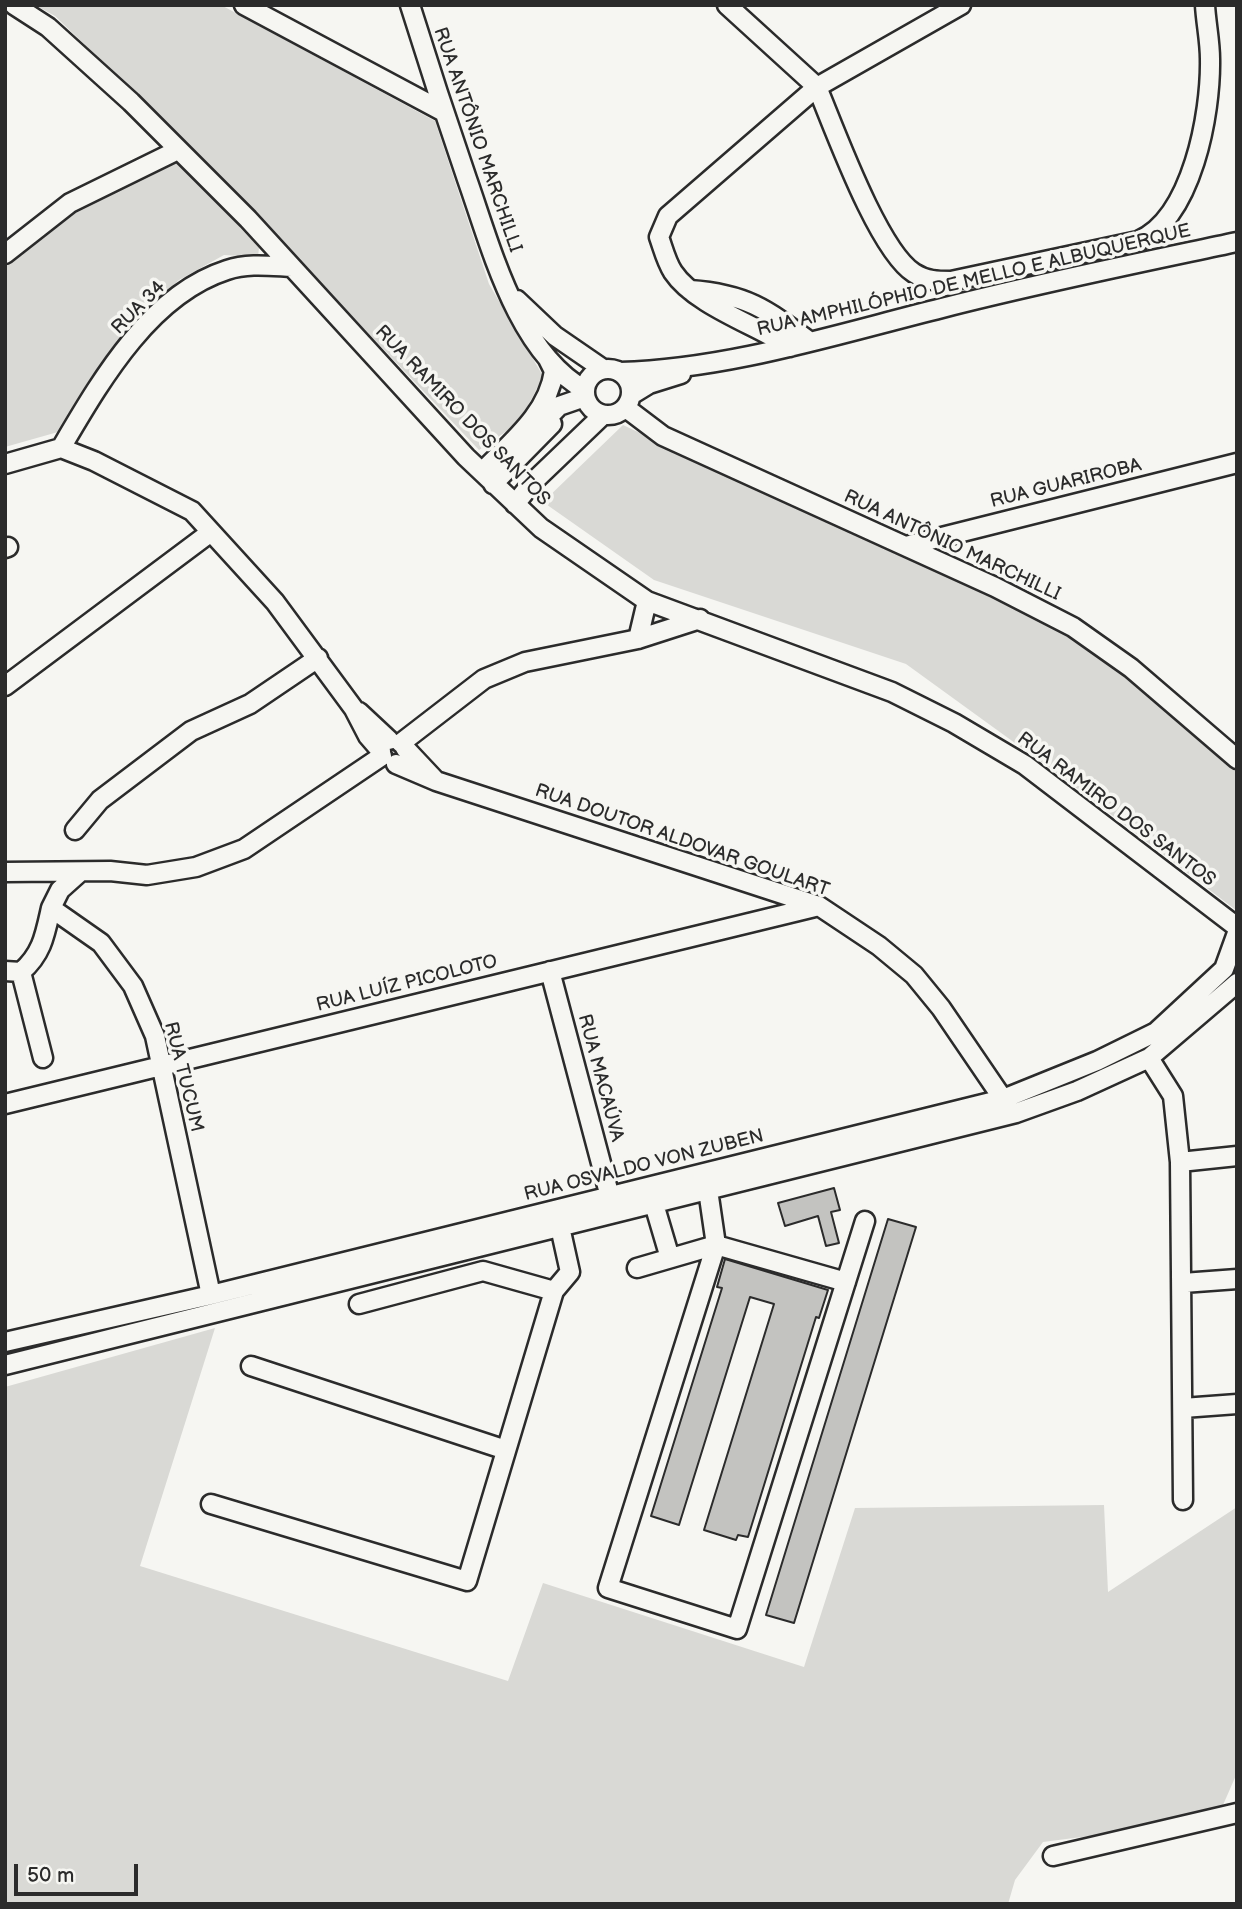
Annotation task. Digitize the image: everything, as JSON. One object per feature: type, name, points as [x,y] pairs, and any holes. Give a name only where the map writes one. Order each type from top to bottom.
[{"type":"street","name":"RUA RAMIRO DOS SANTOS","points":[[14,5],[48,27],[178,150],[292,267],[488,478],[541,528],[647,601],[892,692],[954,723],[1025,765],[1237,927]]},
{"type":"street","points":[[244,5],[444,112]]},
{"type":"street","name":"RUA ANTÔNIO MARCHILLI","points":[[410,5],[505,287],[545,353],[585,396]]},
{"type":"street","points":[[727,5],[817,87],[851,170],[898,259],[914,274],[930,280],[951,281],[1138,242],[1153,235],[1165,223],[1186,187],[1203,119],[1210,60],[1205,5]]},
{"type":"street","points":[[790,346],[759,327],[709,304],[690,290],[674,272],[659,237],[668,216],[817,87],[961,6]]},
{"type":"street","points":[[5,254],[70,203],[178,150]]},
{"type":"street","name":"RUA AMPHILÓPHIO DE MELLO E ALBUQUERQUE","points":[[611,370],[720,360],[790,346],[994,295],[1237,242]]},
{"type":"street","name":"RUA 34","points":[[61,448],[84,409],[139,332],[183,293],[227,270],[259,265],[292,267]]},
{"type":"street","name":"RUA ANTÔNIO MARCHILLI","points":[[505,287],[555,336],[611,370]]},
{"type":"street","points":[[690,290],[735,295],[766,309],[809,341]]},
{"type":"street","points":[[488,478],[544,404],[554,371],[545,353]]},
{"type":"street","name":"RUA AMPHILÓPHIO DE MELLO E ALBUQUERQUE","points":[[629,401],[649,384],[720,360]]},
{"type":"street","points":[[488,478],[559,406],[585,396],[594,373],[611,370],[629,382],[629,401],[619,413],[603,415],[532,483],[514,504]]},
{"type":"street","points":[[585,396],[603,415]]},
{"type":"street","name":"RUA ANTÔNIO MARCHILLI","points":[[629,401],[663,436],[906,546],[1073,627],[1131,668],[1237,759]]},
{"type":"street","points":[[5,464],[61,448]]},
{"type":"street","name":"RUA DOUTOR ALDOVAR GOULART","points":[[61,448],[94,461],[191,511],[275,602],[354,709],[371,720],[392,750],[436,781],[820,906],[879,946],[914,975],[941,1008],[1003,1099]]},
{"type":"street","name":"RUA GUARIROBA","points":[[906,546],[1237,463]]},
{"type":"street","points":[[5,686],[211,532]]},
{"type":"street","points":[[638,639],[647,601]]},
{"type":"street","points":[[5,872],[110,871],[147,875],[170,874],[244,849],[392,750],[495,675],[526,662],[638,639],[700,619]]},
{"type":"street","points":[[75,830],[100,800],[191,731],[250,704],[318,658]]},
{"type":"street","points":[[43,1058],[13,972],[35,960],[42,947],[51,908],[60,890],[79,873]]},
{"type":"street","name":"RUA LUÍZ PICOLOTO","points":[[5,1104],[820,906]]},
{"type":"street","name":"RUA TUCUM","points":[[51,908],[101,943],[133,986],[155,1036],[211,1295]]},
{"type":"street","name":"RUA OSVALDO VON ZUBEN","points":[[5,1342],[211,1295],[1003,1099],[1097,1061],[1157,1032],[1224,969],[1237,933]]},
{"type":"street","name":"RUA MACAÚVA","points":[[550,971],[610,1196]]},
{"type":"street","name":"RUA OSVALDO VON ZUBEN","points":[[5,1365],[1016,1113],[1077,1091],[1149,1058],[1237,983]]},
{"type":"street","points":[[1149,1058],[1173,1096],[1181,1162],[1183,1500]]},
{"type":"street","points":[[1181,1162],[1237,1156]]},
{"type":"street","points":[[708,1190],[716,1245],[608,1588],[737,1629],[865,1221]]},
{"type":"street","points":[[654,1204],[670,1258]]},
{"type":"street","points":[[211,1504],[467,1581],[554,1291],[569,1272],[560,1227]]},
{"type":"street","points":[[637,1268],[716,1245],[846,1282]]},
{"type":"street","points":[[359,1304],[483,1271],[554,1291]]},
{"type":"street","points":[[1183,1283],[1237,1279]]},
{"type":"street","points":[[251,1366],[506,1450]]},
{"type":"street","points":[[1183,1408],[1237,1404]]},
{"type":"street","points":[[1053,1856],[1237,1813]]},
{"type":"shaded area","points":[[35,5],[221,5],[435,121],[489,284],[543,376],[520,422],[479,450],[200,156],[55,16]]},
{"type":"shaded area","points":[[178,161],[259,248],[258,257],[224,255],[179,280],[127,332],[58,432],[5,447],[5,258],[82,202]]},
{"type":"shaded area","points":[[623,425],[1070,634],[1149,693],[1237,771],[1237,911],[1066,780],[906,664],[654,580],[543,502]]},
{"type":"shaded area","points":[[215,1328],[140,1566],[508,1681],[543,1583],[804,1667],[855,1508],[1104,1505],[1108,1592],[1237,1507],[1237,1773],[1223,1805],[1198,1822],[1043,1842],[1015,1880],[1008,1904],[5,1904],[5,1387]]},
{"type":"building","points":[[834,1188],[840,1210],[831,1212],[839,1243],[826,1246],[818,1216],[785,1226],[778,1203]]},
{"type":"building","points":[[888,1219],[916,1227],[794,1623],[766,1615]]},
{"type":"building","points":[[725,1259],[828,1290],[819,1318],[816,1317],[748,1537],[738,1535],[736,1540],[704,1530],[774,1304],[750,1297],[679,1525],[651,1516],[722,1288],[717,1287]]}]
